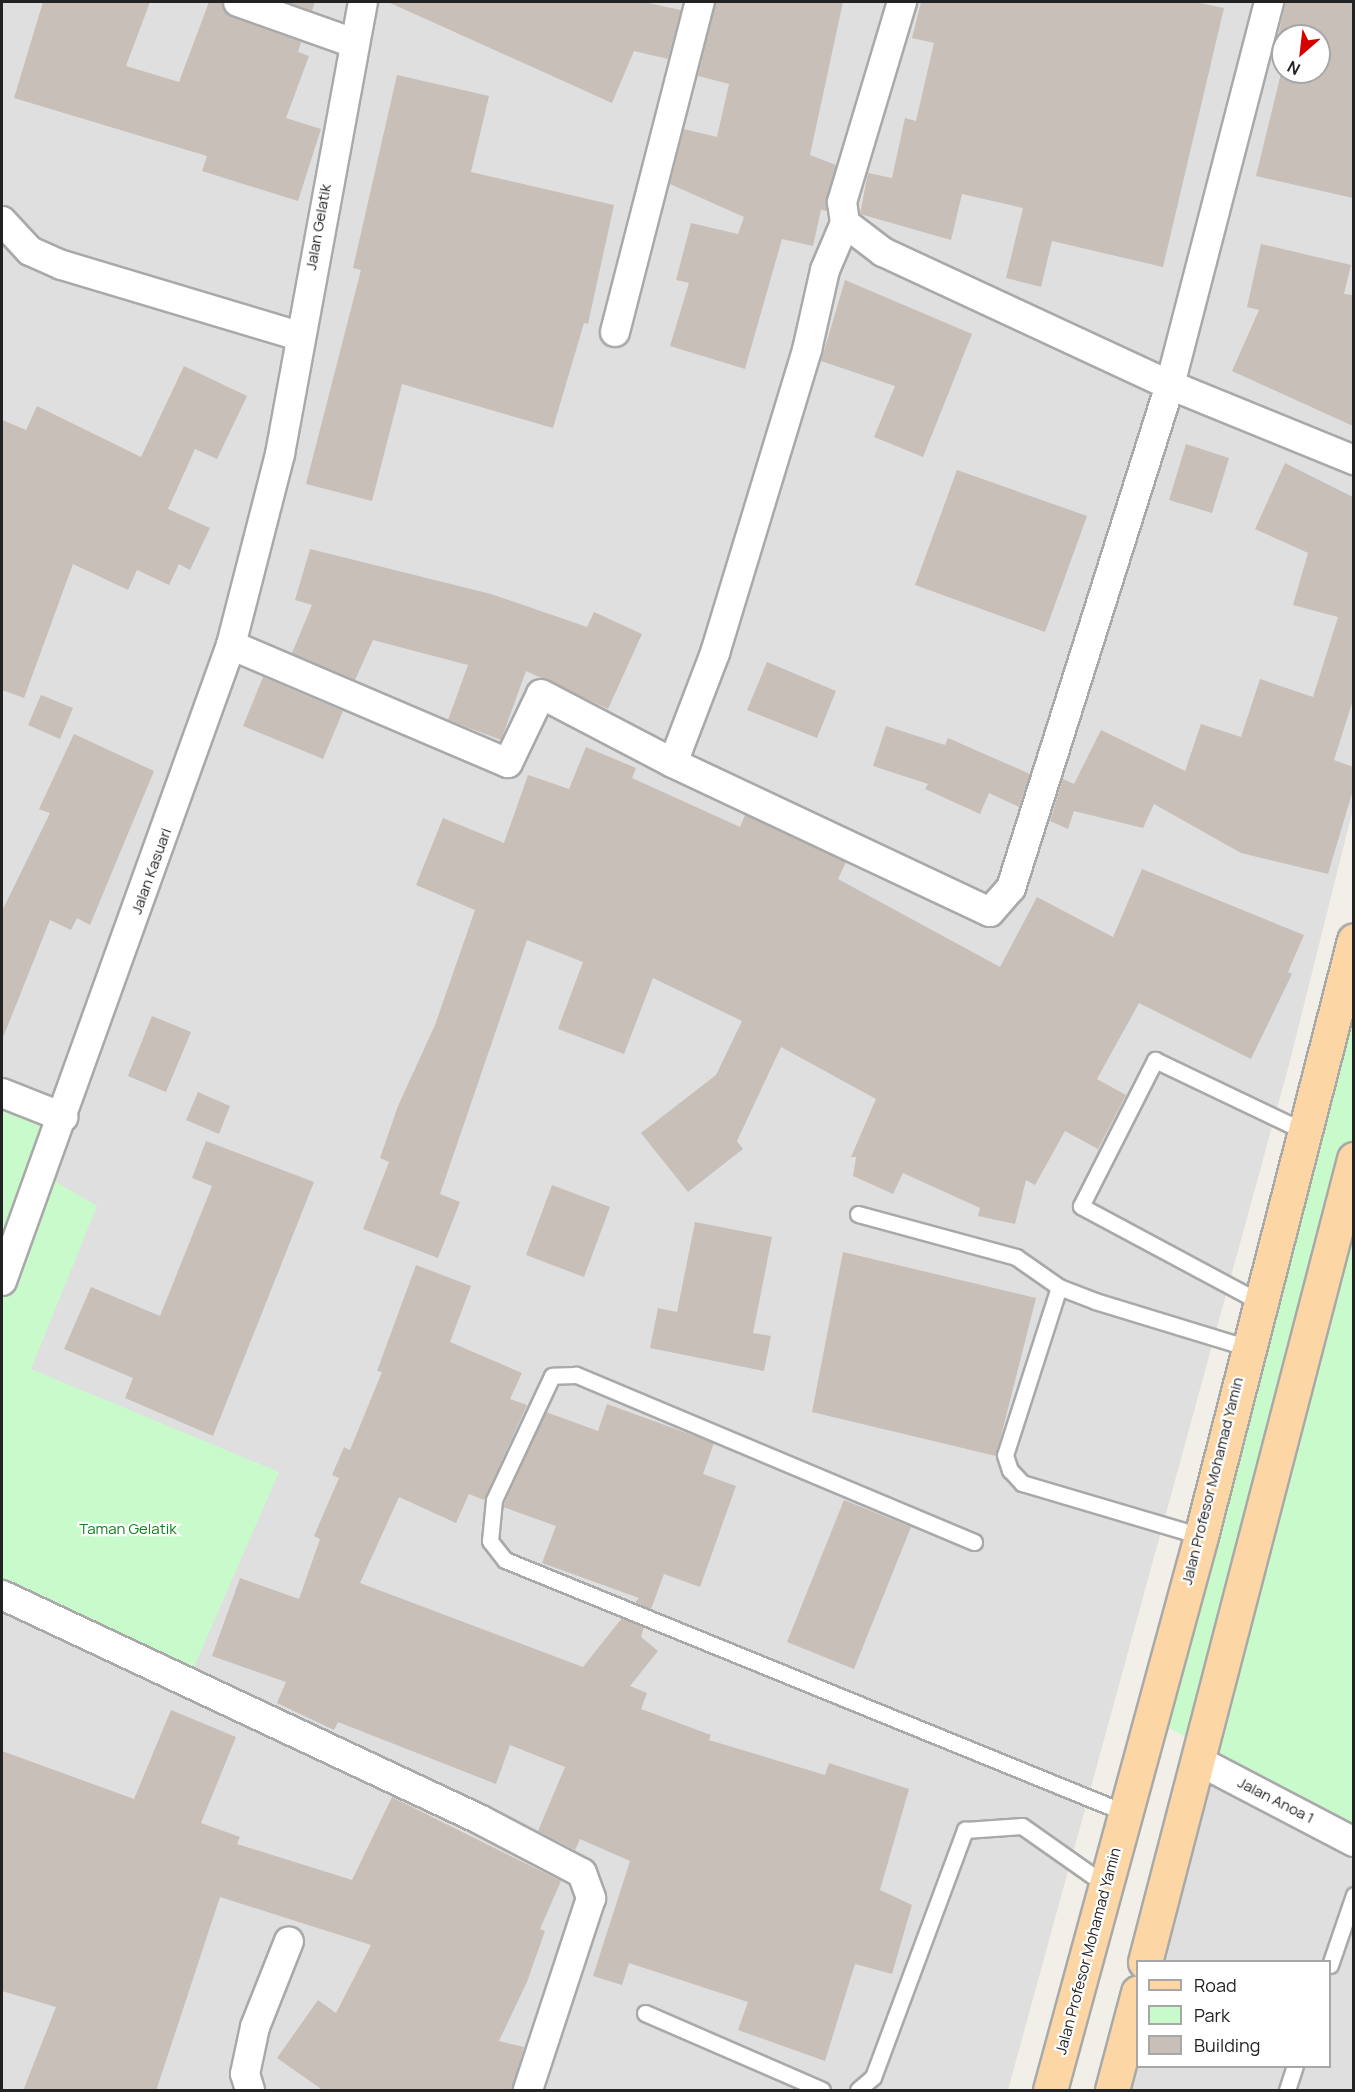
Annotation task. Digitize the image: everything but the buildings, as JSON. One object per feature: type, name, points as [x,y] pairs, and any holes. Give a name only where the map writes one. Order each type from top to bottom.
[{"type":"main road","name":"Jalan Profesor Mohamad Yamin","points":[[1050,2091],[1202,1536],[1245,1347],[1353,940]]},
{"type":"main road","points":[[1146,1960],[1353,1160]]},
{"type":"main road","points":[[1112,2091],[1136,1996]]},
{"type":"street","points":[[238,2],[351,42]]},
{"type":"street","name":"Jalan Gelatik","points":[[280,453],[298,336],[351,42],[363,2]]},
{"type":"street","points":[[615,332],[700,2]]},
{"type":"street","points":[[673,763],[718,642],[807,350],[825,270],[845,223],[842,202],[902,2]]},
{"type":"street","points":[[231,645],[508,763],[541,694],[673,763],[990,912],[1011,888],[1170,385],[1269,2]]},
{"type":"street","points":[[2,221],[30,251],[62,266],[298,336]]},
{"type":"street","points":[[845,223],[883,252],[1170,385],[1353,460]]},
{"type":"street","name":"Jalan Kasuari","points":[[2,1281],[63,1117],[231,645],[280,453]]},
{"type":"street","points":[[2,1093],[63,1117]]},
{"type":"street","points":[[2,1595],[469,1814],[582,1873],[591,1898],[528,2091]]},
{"type":"street","name":"Jalan Anoa 1","points":[[1197,1760],[1353,1842]]},
{"type":"street","points":[[250,2091],[245,2074],[255,2027],[289,1941]]},
{"type":"lane","points":[[1258,1300],[1081,1206],[1155,1060],[1302,1130]]},
{"type":"lane","points":[[858,1214],[1016,1257],[1059,1287],[1245,1347]]},
{"type":"lane","points":[[1059,1287],[1005,1455],[1010,1470],[1022,1483],[1202,1536]]},
{"type":"lane","points":[[974,1542],[576,1375],[552,1376],[494,1500],[490,1541],[505,1560],[1126,1813]]},
{"type":"lane","points":[[858,2091],[873,2077],[965,1830],[1022,1826],[1107,1886]]},
{"type":"lane","points":[[1331,1960],[1353,1895]]},
{"type":"lane","points":[[645,2013],[822,2091]]},
{"type":"lane","points":[[1287,2091],[1295,2068]]},
{"type":"shaded area","points":[[2,2],[1353,2],[1353,809],[1290,1061],[1008,2090],[2,2090]]},
{"type":"shaded area","points":[[1353,1231],[1353,2090],[1128,2090],[1136,2061],[1136,2068],[1331,2068],[1331,1960],[1164,1960]]},
{"type":"green space","points":[[1353,949],[1353,1831],[1150,1717]]},
{"type":"green space","name":"Taman Gelatik","points":[[2,1099],[58,1119],[39,1172],[97,1206],[31,1369],[279,1472],[187,1683],[2,1589]]}]
